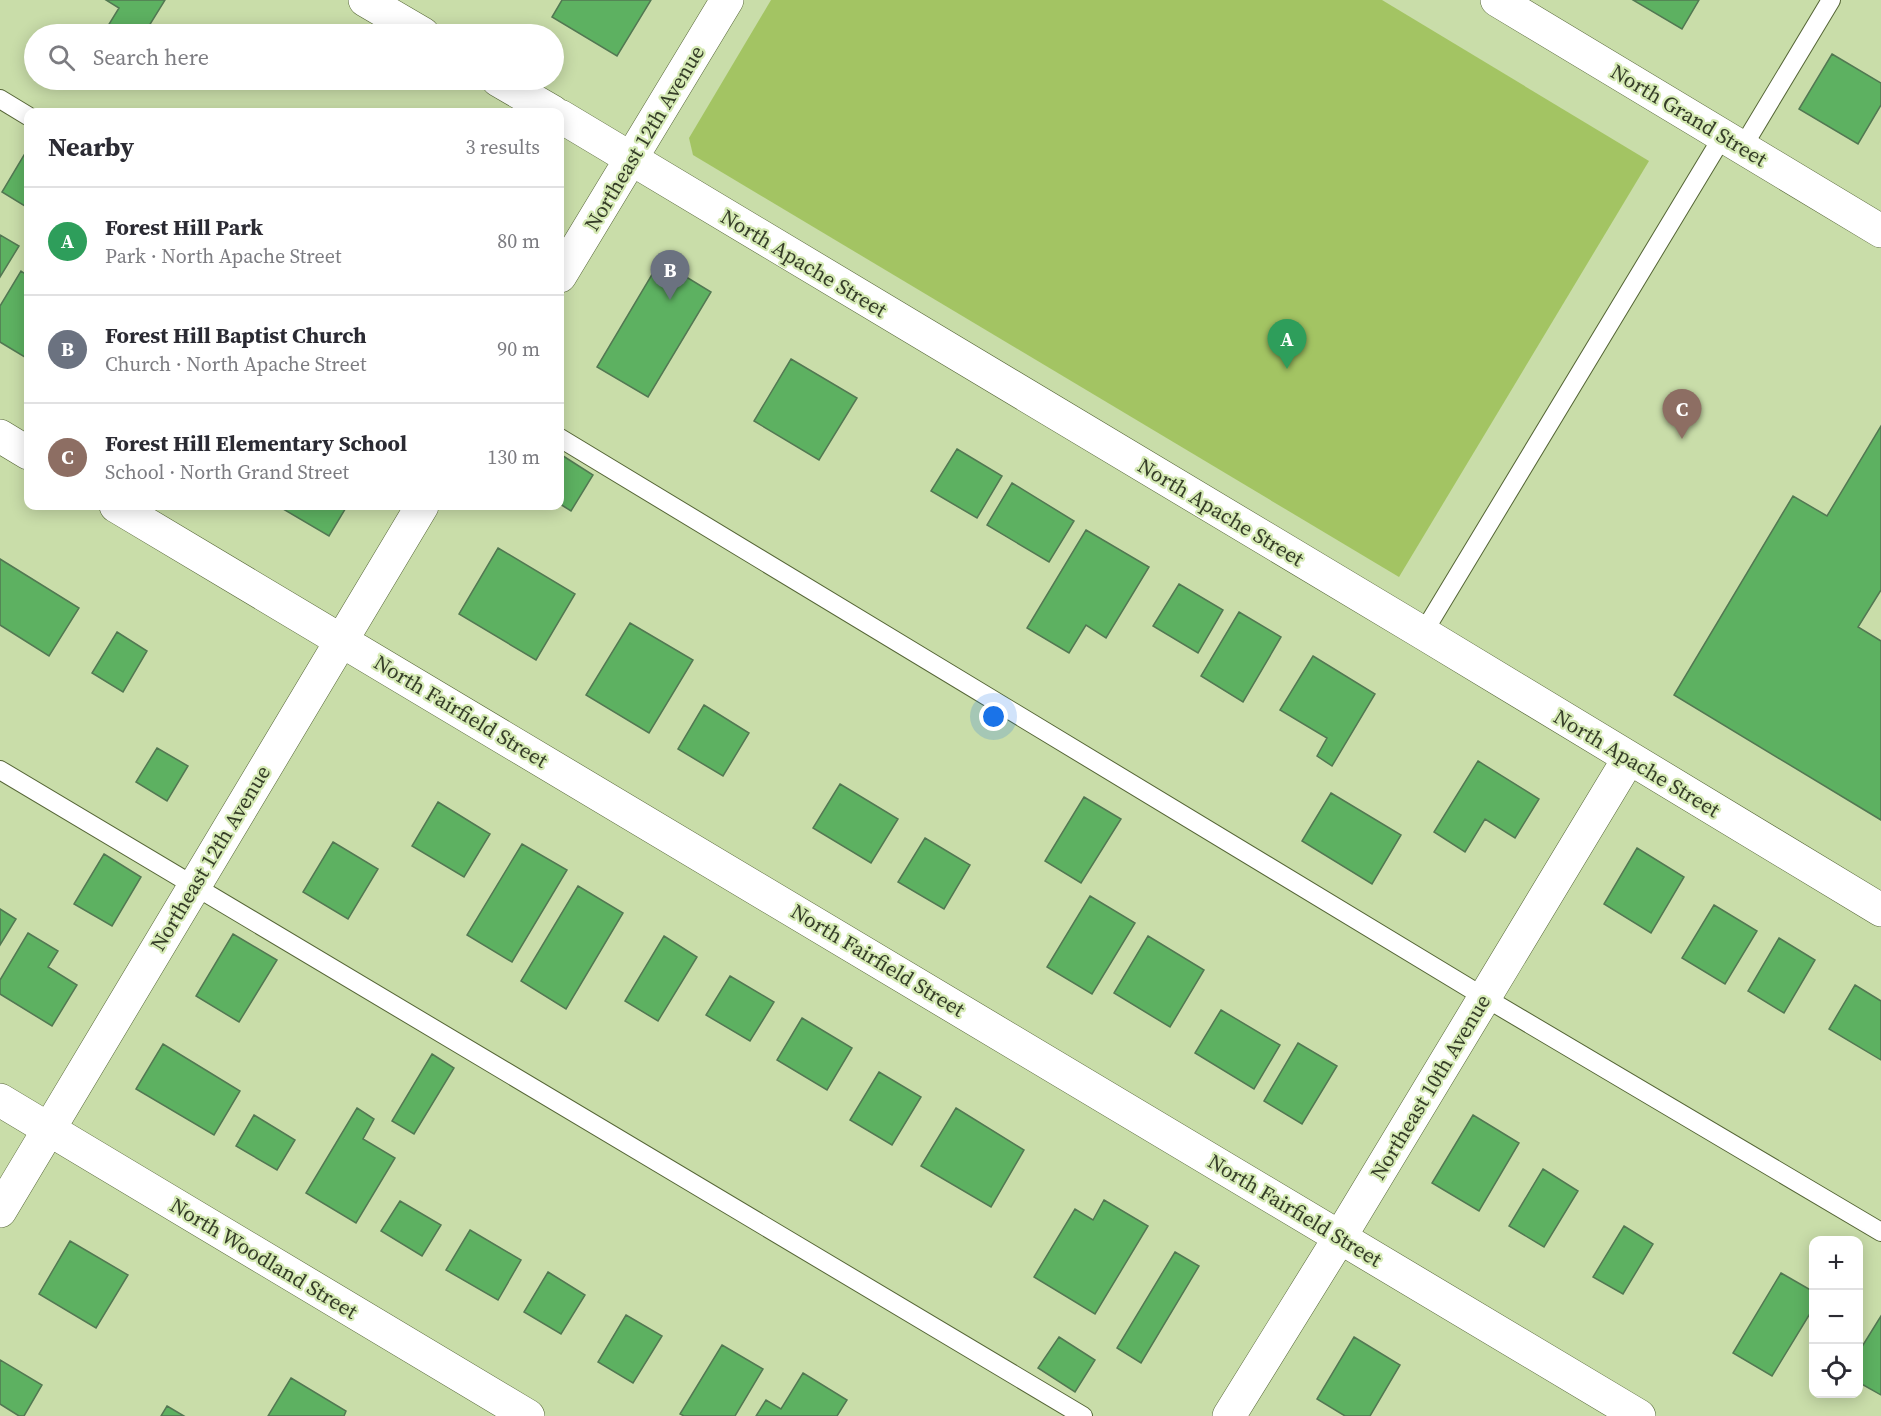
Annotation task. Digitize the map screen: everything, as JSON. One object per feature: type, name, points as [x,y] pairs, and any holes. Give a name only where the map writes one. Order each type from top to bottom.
[{"type":"street","points":[[365,0],[406,24]]},
{"type":"street","name":"Northeast 12th Avenue","points":[[564,269],[727,0]]},
{"type":"street","name":"North Grand Street","points":[[1506,2],[1881,231]]},
{"type":"street","points":[[515,90],[546,108]]},
{"type":"street","name":"North Apache Street","points":[[564,118],[1881,910]]},
{"type":"street","points":[[0,436],[24,451]]},
{"type":"street","name":"North Fairfield Street","points":[[123,510],[1639,1416]]},
{"type":"street","name":"Northeast 12th Avenue","points":[[0,1210],[420,510]]},
{"type":"street","name":"Northeast 10th Avenue","points":[[1229,1416],[1340,1237],[1629,758]]},
{"type":"street","name":"North Woodland Street","points":[[0,1100],[528,1416]]},
{"type":"lane","points":[[1423,633],[1733,142],[1832,0]]},
{"type":"lane","points":[[0,99],[24,114]]},
{"type":"lane","points":[[564,440],[1484,997],[1881,1232]]},
{"type":"lane","points":[[0,770],[1083,1416]]},
{"type":"green space","points":[[771,0],[1382,0],[1649,161],[1399,577],[693,155],[689,138]]},
{"type":"building","points":[[106,0],[165,0],[150,24],[109,24],[119,8]]},
{"type":"building","points":[[562,0],[651,0],[617,56],[552,17]]},
{"type":"building","points":[[1633,0],[1699,0],[1682,29]]},
{"type":"building","points":[[1832,54],[1881,83],[1881,105],[1858,144],[1799,109]]},
{"type":"building","points":[[24,155],[24,206],[2,192]]},
{"type":"building","points":[[0,235],[19,246],[0,277]]},
{"type":"building","points":[[660,261],[711,292],[648,397],[597,367]]},
{"type":"building","points":[[21,271],[24,273],[24,357],[0,342],[0,306]]},
{"type":"building","points":[[791,359],[857,398],[819,460],[754,421]]},
{"type":"building","points":[[1881,426],[1881,590],[1858,627],[1881,641],[1881,820],[1674,695],[1793,496],[1827,516]]},
{"type":"building","points":[[957,449],[1002,476],[977,518],[931,491]]},
{"type":"building","points":[[564,457],[593,475],[571,511],[564,507]]},
{"type":"building","points":[[1012,483],[1074,521],[1049,562],[987,525]]},
{"type":"building","points":[[285,510],[345,510],[329,536]]},
{"type":"building","points":[[1086,530],[1149,567],[1106,638],[1086,625],[1069,653],[1027,628]]},
{"type":"building","points":[[498,548],[575,594],[536,660],[459,614]]},
{"type":"building","points":[[0,559],[79,608],[49,656],[0,625]]},
{"type":"building","points":[[1179,584],[1223,610],[1198,653],[1153,626]]},
{"type":"building","points":[[1239,612],[1281,637],[1243,702],[1201,676]]},
{"type":"building","points":[[630,623],[693,660],[649,733],[586,695]]},
{"type":"building","points":[[117,632],[147,651],[123,692],[92,673]]},
{"type":"building","points":[[1313,656],[1375,694],[1332,766],[1317,756],[1327,738],[1280,710]]},
{"type":"building","points":[[704,705],[749,733],[723,776],[678,749]]},
{"type":"building","points":[[157,748],[188,766],[167,801],[136,782]]},
{"type":"building","points":[[1478,761],[1539,799],[1515,838],[1485,819],[1465,852],[1434,832]]},
{"type":"building","points":[[840,784],[898,819],[871,863],[813,828]]},
{"type":"building","points":[[1331,793],[1401,835],[1372,884],[1302,841]]},
{"type":"building","points":[[1084,797],[1121,819],[1081,883],[1045,861]]},
{"type":"building","points":[[438,802],[490,834],[464,877],[412,846]]},
{"type":"building","points":[[925,838],[970,865],[944,909],[898,882]]},
{"type":"building","points":[[333,842],[378,869],[348,919],[303,892]]},
{"type":"building","points":[[522,844],[567,870],[512,962],[467,935]]},
{"type":"building","points":[[1637,848],[1684,877],[1651,933],[1604,904]]},
{"type":"building","points":[[104,854],[141,877],[112,926],[74,904]]},
{"type":"building","points":[[578,886],[623,913],[566,1009],[521,981]]},
{"type":"building","points":[[1090,896],[1135,923],[1092,994],[1047,967]]},
{"type":"building","points":[[1714,905],[1757,931],[1725,984],[1682,958]]},
{"type":"building","points":[[0,909],[16,919],[0,945]]},
{"type":"building","points":[[28,933],[58,951],[48,967],[77,985],[52,1026],[0,994],[0,980]]},
{"type":"building","points":[[233,934],[277,960],[239,1022],[196,996]]},
{"type":"building","points":[[664,936],[697,957],[658,1021],[625,1001]]},
{"type":"building","points":[[1148,936],[1204,970],[1170,1027],[1114,993]]},
{"type":"building","points":[[1779,938],[1815,960],[1784,1013],[1748,991]]},
{"type":"building","points":[[730,976],[774,1002],[750,1041],[706,1015]]},
{"type":"building","points":[[1855,985],[1881,1001],[1881,1060],[1829,1029]]},
{"type":"building","points":[[1221,1010],[1280,1045],[1254,1089],[1195,1053]]},
{"type":"building","points":[[802,1018],[852,1048],[827,1090],[777,1060]]},
{"type":"building","points":[[1298,1043],[1337,1066],[1302,1124],[1264,1101]]},
{"type":"building","points":[[163,1044],[240,1091],[214,1135],[136,1089]]},
{"type":"building","points":[[432,1054],[454,1068],[414,1134],[392,1121]]},
{"type":"building","points":[[879,1072],[921,1097],[892,1145],[850,1120]]},
{"type":"building","points":[[357,1108],[374,1119],[363,1139],[395,1158],[356,1223],[306,1193]]},
{"type":"building","points":[[956,1108],[1024,1150],[991,1207],[921,1166]]},
{"type":"building","points":[[254,1115],[295,1140],[277,1170],[236,1146]]},
{"type":"building","points":[[1473,1115],[1519,1143],[1479,1211],[1432,1183]]},
{"type":"building","points":[[1543,1169],[1578,1191],[1544,1247],[1509,1226]]},
{"type":"building","points":[[1104,1200],[1148,1226],[1095,1314],[1034,1277],[1075,1209],[1093,1220]]},
{"type":"building","points":[[400,1201],[441,1225],[422,1256],[381,1231]]},
{"type":"building","points":[[1624,1226],[1653,1244],[1623,1294],[1593,1277]]},
{"type":"building","points":[[470,1230],[521,1260],[498,1300],[446,1270]]},
{"type":"building","points":[[70,1241],[128,1275],[96,1328],[39,1294]]},
{"type":"building","points":[[1175,1252],[1199,1266],[1141,1363],[1117,1348]]},
{"type":"building","points":[[548,1272],[585,1295],[561,1334],[524,1312]]},
{"type":"building","points":[[1781,1273],[1809,1289],[1809,1315],[1772,1376],[1733,1353]]},
{"type":"building","points":[[626,1315],[662,1336],[633,1383],[598,1362]]},
{"type":"building","points":[[1881,1316],[1881,1395],[1863,1385],[1863,1345]]},
{"type":"building","points":[[1059,1337],[1095,1360],[1075,1392],[1038,1368]]},
{"type":"building","points":[[1354,1337],[1400,1365],[1370,1416],[1345,1416],[1317,1399]]},
{"type":"building","points":[[722,1345],[763,1369],[735,1416],[684,1416],[680,1414]]},
{"type":"building","points":[[0,1360],[42,1385],[24,1416],[19,1416],[0,1404]]},
{"type":"building","points":[[803,1373],[847,1400],[837,1416],[756,1416],[766,1400],[781,1409]]},
{"type":"building","points":[[291,1378],[346,1411],[344,1416],[268,1416]]},
{"type":"building","points":[[167,1406],[184,1416],[161,1416]]},
{"type":"place","name":"Forest Hill Baptist Church","points":[[670,300]]},
{"type":"place","name":"Forest Hill Park","points":[[1287,369]]},
{"type":"place","name":"Forest Hill Elementary School","points":[[1682,439]]}]
